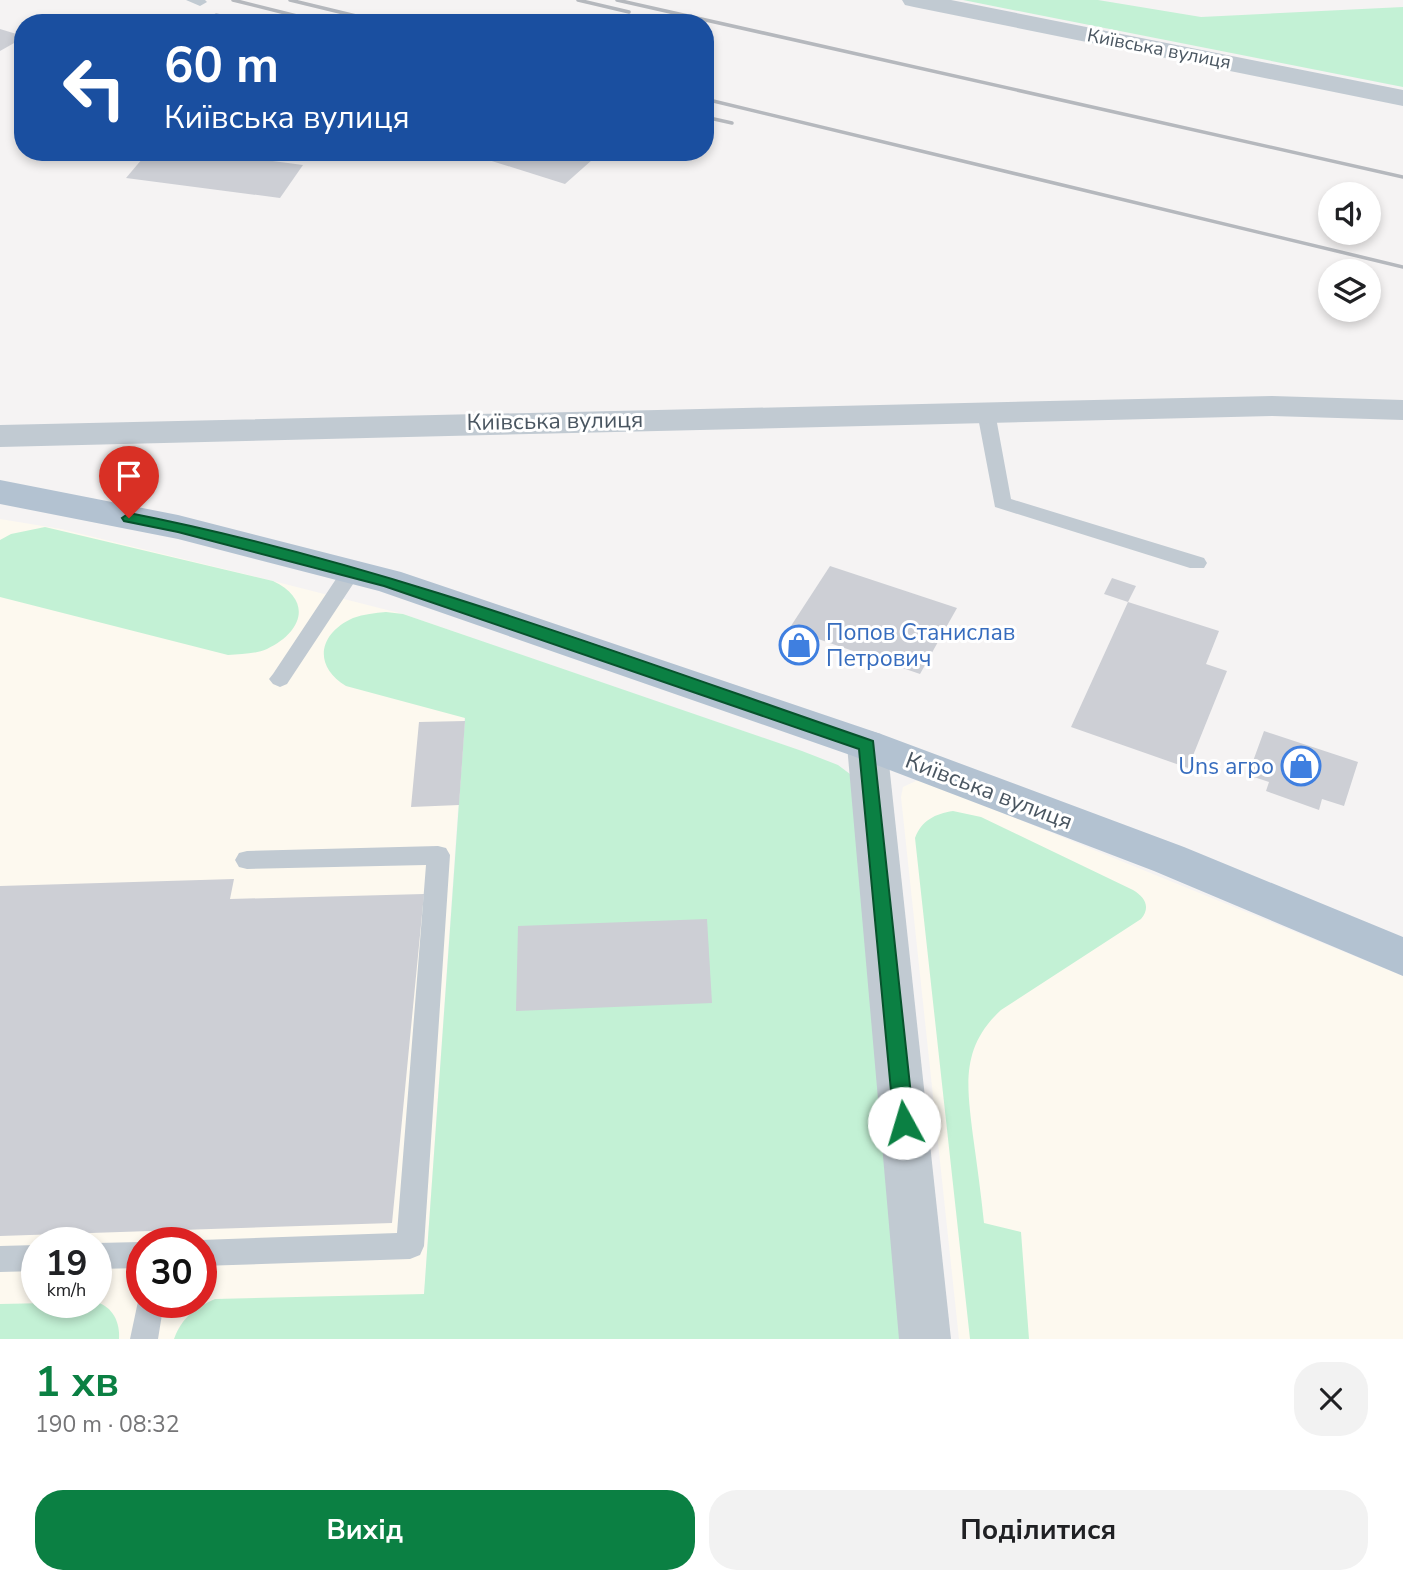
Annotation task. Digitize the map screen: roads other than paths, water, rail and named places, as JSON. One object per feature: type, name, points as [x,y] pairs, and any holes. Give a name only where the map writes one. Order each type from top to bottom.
[{"type":"main road","name":"Київська вулиця","points":[[2,496],[178,527],[388,581],[867,745],[1169,859],[1403,957]]},
{"type":"street","name":"Київська вулиця","points":[[914,0],[1403,98]]},
{"type":"street","name":"Київська вулиця","points":[[0,436],[1272,406],[1403,410]]},
{"type":"street","points":[[867,745],[925,1339]]},
{"type":"lane","points":[[986,412],[1002,503],[1197,563]]},
{"type":"lane","points":[[280,679],[351,572]]},
{"type":"lane","points":[[217,1252],[410,1246],[438,855],[247,860]]},
{"type":"lane","points":[[0,1259],[21,1258]]},
{"type":"lane","points":[[144,1339],[147,1318]]},
{"type":"railway","points":[[233,0],[289,14]]},
{"type":"railway","points":[[290,0],[348,14]]},
{"type":"railway","points":[[578,0],[629,12]]},
{"type":"railway","points":[[617,0],[679,14]]},
{"type":"railway","points":[[714,22],[1403,177]]},
{"type":"railway","points":[[714,101],[1403,267]]},
{"type":"railway","points":[[714,119],[732,123]]},
{"type":"place","name":"Попов Станислав Петрович","points":[[799,645]]},
{"type":"place","name":"Uns агро","points":[[1301,766]]}]
